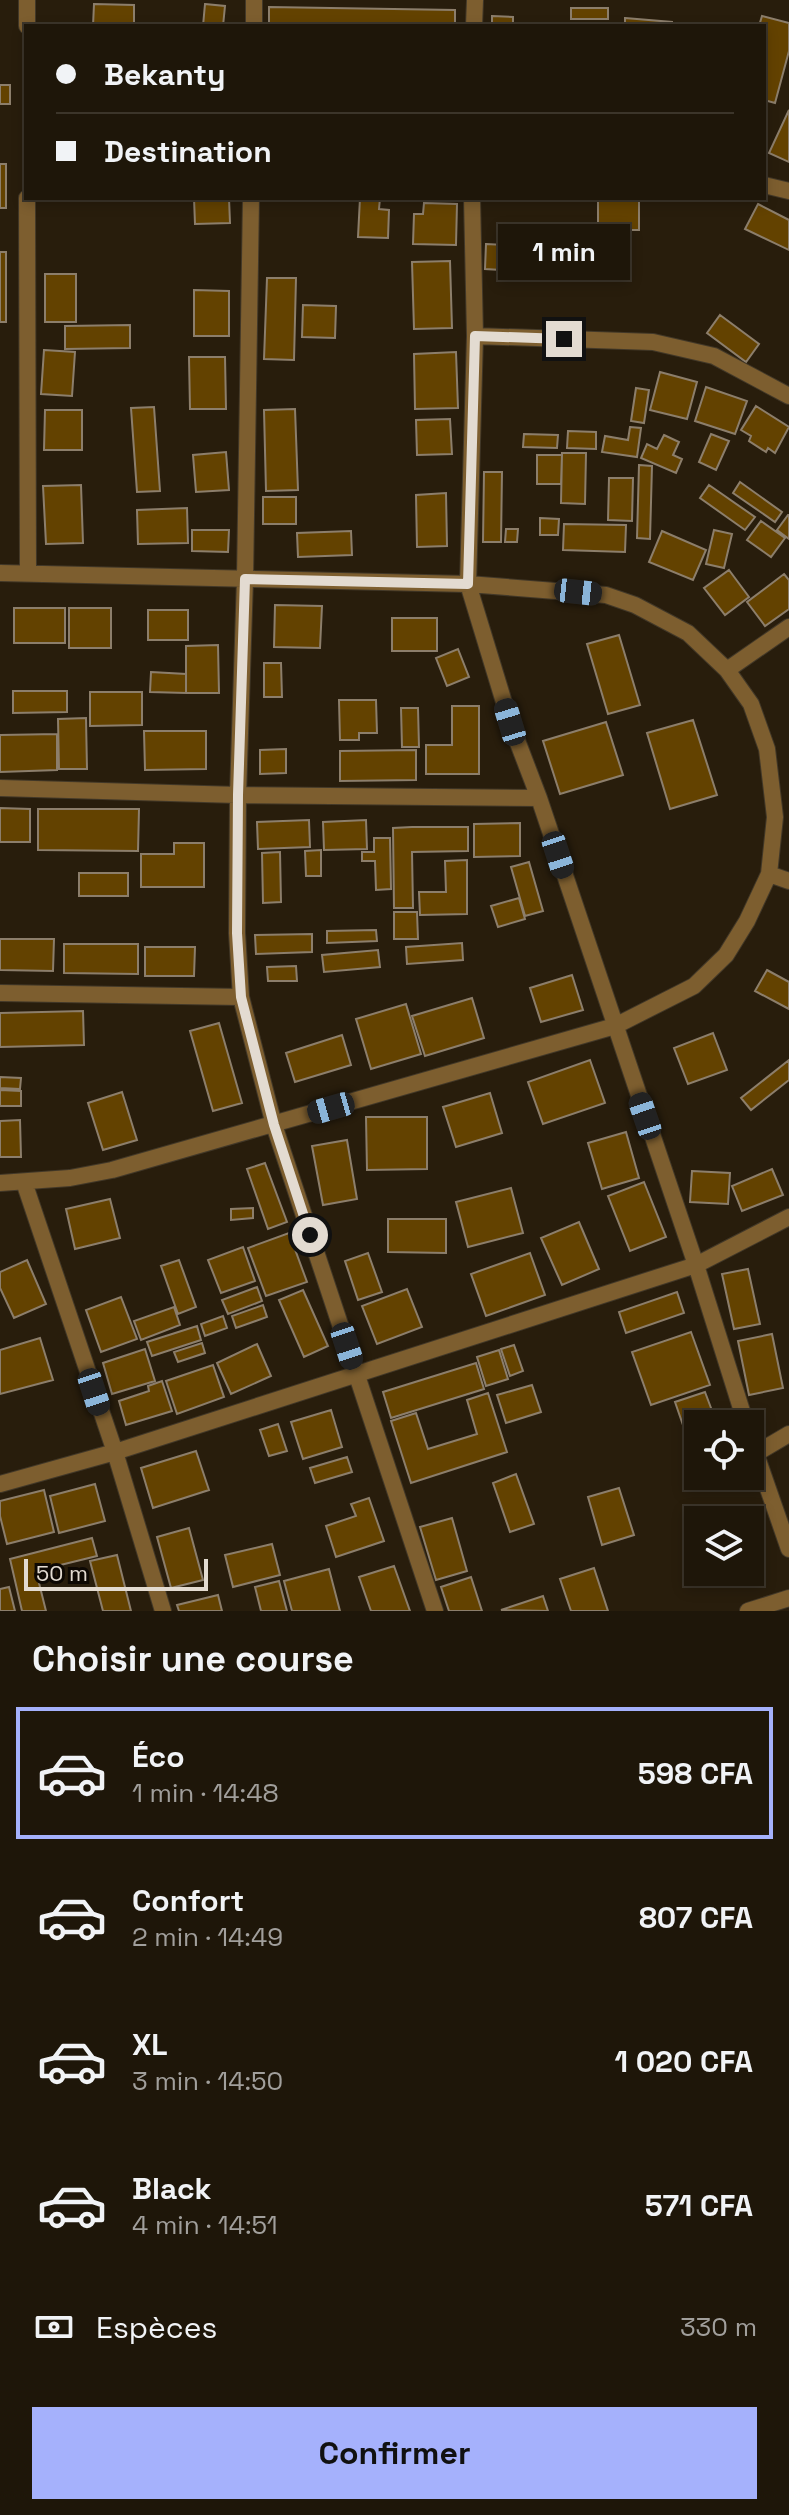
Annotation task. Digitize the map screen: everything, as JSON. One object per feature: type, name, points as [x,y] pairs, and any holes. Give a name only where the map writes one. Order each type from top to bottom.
[{"type":"street","points":[[27,0],[27,24]]},
{"type":"street","points":[[254,0],[254,24]]},
{"type":"street","points":[[474,24],[475,0]]},
{"type":"street","points":[[766,185],[789,191]]},
{"type":"street","points":[[27,200],[28,573]]},
{"type":"street","points":[[251,200],[238,795],[237,933],[241,997],[274,1125],[435,1611]]},
{"type":"street","points":[[472,200],[475,336],[468,584],[510,722],[539,798],[742,1410]]},
{"type":"street","points":[[475,336],[653,342],[714,356],[789,396]]},
{"type":"street","points":[[0,573],[468,584],[606,595],[635,605],[688,633],[727,670],[751,704],[767,749],[775,817],[769,874],[747,921],[726,955],[694,986],[615,1026],[112,1170],[70,1178],[0,1183]]},
{"type":"street","points":[[727,670],[789,627]]},
{"type":"street","points":[[0,788],[238,795],[539,798]]},
{"type":"street","points":[[769,874],[789,881]]},
{"type":"street","points":[[0,993],[241,997]]},
{"type":"street","points":[[24,1182],[115,1452],[163,1611]]},
{"type":"street","points":[[0,1484],[115,1452],[696,1265],[789,1217]]},
{"type":"street","points":[[764,1449],[789,1434]]},
{"type":"street","points":[[764,1479],[789,1549]]},
{"type":"street","points":[[748,1611],[789,1598]]},
{"type":"building","points":[[94,4],[134,5],[134,24],[93,24]]},
{"type":"building","points":[[205,4],[225,6],[223,24],[203,24]]},
{"type":"building","points":[[269,7],[455,10],[455,24],[269,24]]},
{"type":"building","points":[[571,8],[608,8],[608,19],[571,19]]},
{"type":"building","points":[[492,16],[513,17],[513,24],[492,24]]},
{"type":"building","points":[[762,16],[789,23],[789,51],[775,103],[766,101],[766,24],[760,24]]},
{"type":"building","points":[[625,18],[672,22],[672,24],[625,24]]},
{"type":"building","points":[[0,85],[10,85],[10,104],[0,104]]},
{"type":"building","points":[[789,110],[789,162],[769,153]]},
{"type":"building","points":[[0,164],[6,164],[6,208],[0,208]]},
{"type":"building","points":[[194,200],[229,200],[230,223],[195,224]]},
{"type":"building","points":[[360,200],[380,200],[379,209],[389,210],[388,238],[358,237]]},
{"type":"building","points":[[598,200],[639,200],[639,230],[598,230]]},
{"type":"building","points":[[424,203],[457,204],[456,245],[413,244],[414,214],[423,214]]},
{"type":"building","points":[[758,204],[789,220],[789,250],[745,229]]},
{"type":"building","points":[[486,244],[558,248],[557,273],[485,269]]},
{"type":"building","points":[[0,252],[6,252],[6,322],[0,322]]},
{"type":"building","points":[[450,261],[452,328],[414,329],[412,262]]},
{"type":"building","points":[[45,274],[76,274],[76,322],[45,322]]},
{"type":"building","points":[[267,278],[296,278],[294,360],[264,359]]},
{"type":"building","points":[[194,290],[229,291],[229,336],[194,336]]},
{"type":"building","points":[[303,305],[336,306],[335,338],[302,337]]},
{"type":"building","points":[[720,315],[759,344],[746,362],[707,333]]},
{"type":"building","points":[[130,325],[130,348],[65,349],[65,326]]},
{"type":"building","points":[[44,350],[75,352],[72,396],[41,394]]},
{"type":"building","points":[[456,352],[458,408],[415,409],[414,354]]},
{"type":"building","points":[[189,357],[225,357],[226,409],[190,409]]},
{"type":"building","points":[[660,372],[697,382],[687,419],[650,410]]},
{"type":"building","points":[[706,387],[747,401],[735,434],[695,421]]},
{"type":"building","points":[[636,388],[649,390],[644,423],[631,421]]},
{"type":"building","points":[[756,406],[789,427],[775,453],[768,448],[766,452],[749,441],[751,436],[741,430]]},
{"type":"building","points":[[154,407],[160,491],[137,492],[131,408]]},
{"type":"building","points":[[295,409],[298,490],[266,491],[264,410]]},
{"type":"building","points":[[45,410],[82,410],[82,450],[44,450]]},
{"type":"building","points":[[450,419],[452,454],[417,455],[416,420]]},
{"type":"building","points":[[630,427],[641,428],[637,457],[602,452],[605,436],[628,440]]},
{"type":"building","points":[[568,431],[596,432],[596,449],[567,448]]},
{"type":"building","points":[[524,434],[558,435],[557,448],[523,447]]},
{"type":"building","points":[[711,434],[729,441],[716,470],[699,462]]},
{"type":"building","points":[[664,435],[679,442],[673,455],[682,459],[676,473],[641,458],[647,444],[657,449]]},
{"type":"building","points":[[226,452],[229,490],[196,492],[193,455]]},
{"type":"building","points":[[562,453],[586,453],[585,504],[561,503]]},
{"type":"building","points":[[537,455],[562,455],[561,484],[537,484]]},
{"type":"building","points":[[639,465],[652,466],[650,539],[637,538]]},
{"type":"building","points":[[484,472],[502,472],[501,542],[483,542]]},
{"type":"building","points":[[609,478],[633,478],[632,521],[608,520]]},
{"type":"building","points":[[740,482],[782,512],[775,522],[733,493]]},
{"type":"building","points":[[81,485],[83,543],[46,544],[43,486]]},
{"type":"building","points":[[709,485],[755,517],[745,530],[700,498]]},
{"type":"building","points":[[446,493],[447,546],[417,547],[416,495]]},
{"type":"building","points":[[263,497],[296,497],[296,524],[263,524]]},
{"type":"building","points":[[187,508],[188,543],[138,544],[137,510]]},
{"type":"building","points":[[789,515],[789,539],[777,530]]},
{"type":"building","points":[[540,518],[559,519],[558,535],[540,535]]},
{"type":"building","points":[[761,521],[785,538],[771,557],[747,540]]},
{"type":"building","points":[[564,524],[626,525],[625,552],[563,550]]},
{"type":"building","points":[[506,529],[518,529],[517,542],[505,542]]},
{"type":"building","points":[[192,530],[229,530],[228,552],[192,551]]},
{"type":"building","points":[[714,530],[732,534],[724,568],[706,564]]},
{"type":"building","points":[[351,531],[352,555],[298,557],[297,533]]},
{"type":"building","points":[[662,531],[706,550],[693,580],[649,562]]},
{"type":"building","points":[[729,570],[749,597],[725,615],[704,588]]},
{"type":"building","points":[[784,574],[789,580],[789,609],[765,626],[747,602]]},
{"type":"building","points":[[275,605],[322,606],[320,648],[274,647]]},
{"type":"building","points":[[14,608],[65,608],[65,643],[14,643]]},
{"type":"building","points":[[69,608],[111,608],[111,648],[69,648]]},
{"type":"building","points":[[148,610],[188,610],[188,640],[148,640]]},
{"type":"building","points":[[392,618],[437,618],[437,651],[392,651]]},
{"type":"building","points":[[619,635],[640,705],[608,714],[587,644]]},
{"type":"building","points":[[218,645],[219,693],[186,693],[186,646]]},
{"type":"building","points":[[458,649],[469,677],[447,686],[436,658]]},
{"type":"building","points":[[264,663],[281,663],[282,697],[264,697]]},
{"type":"building","points":[[151,672],[186,674],[186,693],[150,692]]},
{"type":"building","points":[[13,691],[67,691],[67,712],[13,713]]},
{"type":"building","points":[[90,692],[142,692],[142,725],[90,726]]},
{"type":"building","points":[[339,700],[376,700],[377,733],[359,733],[359,740],[340,740]]},
{"type":"building","points":[[452,706],[479,706],[479,774],[426,774],[426,745],[452,745]]},
{"type":"building","points":[[401,708],[418,708],[419,747],[402,747]]},
{"type":"building","points":[[86,718],[87,769],[59,769],[58,719]]},
{"type":"building","points":[[693,720],[717,795],[670,809],[647,733]]},
{"type":"building","points":[[606,722],[623,775],[560,794],[543,741]]},
{"type":"building","points":[[144,731],[206,731],[206,769],[145,770]]},
{"type":"building","points":[[57,734],[57,770],[0,772],[0,735]]},
{"type":"building","points":[[286,749],[286,773],[260,774],[260,750]]},
{"type":"building","points":[[416,750],[416,780],[340,781],[340,751]]},
{"type":"building","points":[[0,808],[30,809],[30,842],[0,842]]},
{"type":"building","points":[[38,809],[139,809],[138,851],[38,850]]},
{"type":"building","points":[[309,820],[310,847],[258,849],[257,822]]},
{"type":"building","points":[[366,820],[367,849],[324,850],[323,822]]},
{"type":"building","points":[[520,823],[520,856],[474,857],[474,824]]},
{"type":"building","points":[[468,827],[468,851],[412,852],[413,908],[394,908],[393,828]]},
{"type":"building","points":[[374,838],[390,838],[391,889],[376,890],[375,861],[362,861],[362,852],[374,852]]},
{"type":"building","points":[[174,843],[204,843],[204,887],[141,887],[141,854],[174,854]]},
{"type":"building","points":[[321,850],[321,876],[306,876],[305,851]]},
{"type":"building","points":[[280,852],[281,902],[263,903],[262,853]]},
{"type":"building","points":[[467,860],[467,914],[420,915],[419,892],[446,892],[445,861]]},
{"type":"building","points":[[529,862],[543,911],[525,916],[511,867]]},
{"type":"building","points":[[79,873],[128,873],[128,896],[79,896]]},
{"type":"building","points":[[519,898],[525,919],[498,927],[491,906]]},
{"type":"building","points":[[394,912],[417,912],[418,939],[394,939]]},
{"type":"building","points":[[376,930],[377,941],[327,943],[327,931]]},
{"type":"building","points":[[312,934],[312,952],[256,954],[255,935]]},
{"type":"building","points":[[0,939],[54,939],[53,971],[0,970]]},
{"type":"building","points":[[462,943],[463,960],[407,964],[406,947]]},
{"type":"building","points":[[64,944],[138,944],[138,974],[64,973]]},
{"type":"building","points":[[145,947],[195,947],[194,976],[145,976]]},
{"type":"building","points":[[378,950],[380,967],[324,972],[322,955]]},
{"type":"building","points":[[296,966],[297,981],[268,981],[267,967]]},
{"type":"building","points":[[767,970],[789,982],[789,1009],[755,991]]},
{"type":"building","points":[[572,975],[583,1010],[541,1022],[530,988]]},
{"type":"building","points":[[472,998],[484,1038],[425,1056],[412,1016]]},
{"type":"building","points":[[406,1004],[421,1054],[371,1069],[356,1019]]},
{"type":"building","points":[[83,1011],[84,1045],[0,1047],[0,1013]]},
{"type":"building","points":[[219,1023],[242,1103],[213,1111],[190,1031]]},
{"type":"building","points":[[713,1033],[727,1070],[688,1084],[674,1048]]},
{"type":"building","points":[[342,1035],[351,1065],[295,1082],[286,1053]]},
{"type":"building","points":[[590,1060],[605,1103],[543,1124],[528,1082]]},
{"type":"building","points":[[789,1060],[789,1080],[751,1110],[741,1098]]},
{"type":"building","points":[[0,1077],[21,1078],[20,1089],[0,1088]]},
{"type":"building","points":[[0,1090],[21,1091],[21,1106],[0,1106]]},
{"type":"building","points":[[122,1092],[137,1140],[103,1150],[88,1103]]},
{"type":"building","points":[[490,1093],[502,1133],[456,1147],[443,1107]]},
{"type":"building","points":[[366,1117],[427,1117],[427,1169],[367,1170]]},
{"type":"building","points":[[20,1120],[21,1157],[0,1157],[0,1121]]},
{"type":"building","points":[[626,1132],[639,1178],[602,1189],[588,1143]]},
{"type":"building","points":[[347,1140],[357,1199],[323,1205],[312,1146]]},
{"type":"building","points":[[265,1163],[287,1222],[268,1229],[247,1169]]},
{"type":"building","points":[[772,1169],[783,1195],[742,1211],[732,1186]]},
{"type":"building","points":[[692,1171],[730,1173],[728,1204],[690,1202]]},
{"type":"building","points":[[644,1182],[666,1237],[630,1251],[608,1196]]},
{"type":"building","points":[[511,1188],[523,1233],[468,1247],[456,1202]]},
{"type":"building","points":[[110,1199],[120,1238],[75,1249],[66,1209]]},
{"type":"building","points":[[253,1208],[253,1218],[231,1220],[231,1209]]},
{"type":"building","points":[[388,1219],[446,1219],[446,1253],[388,1252]]},
{"type":"building","points":[[579,1222],[599,1269],[562,1285],[541,1238]]},
{"type":"building","points":[[289,1233],[307,1282],[266,1296],[248,1248]]},
{"type":"building","points":[[243,1247],[255,1281],[221,1293],[208,1260]]},
{"type":"building","points":[[368,1253],[382,1292],[358,1300],[345,1261]]},
{"type":"building","points":[[530,1253],[545,1295],[486,1316],[471,1274]]},
{"type":"building","points":[[27,1260],[46,1304],[14,1318],[0,1288],[0,1272]]},
{"type":"building","points":[[179,1260],[196,1307],[178,1314],[161,1266]]},
{"type":"building","points":[[748,1269],[760,1324],[734,1329],[722,1274]]},
{"type":"building","points":[[257,1287],[262,1301],[228,1314],[222,1300]]},
{"type":"building","points":[[407,1289],[422,1327],[377,1344],[362,1306]]},
{"type":"building","points":[[303,1290],[328,1346],[304,1357],[279,1300]]},
{"type":"building","points":[[677,1292],[684,1313],[626,1333],[619,1312]]},
{"type":"building","points":[[121,1297],[137,1339],[101,1352],[86,1310]]},
{"type":"building","points":[[263,1305],[267,1317],[236,1328],[232,1316]]},
{"type":"building","points":[[174,1307],[180,1325],[141,1340],[134,1321]]},
{"type":"building","points":[[223,1316],[227,1328],[205,1336],[201,1324]]},
{"type":"building","points":[[197,1326],[201,1340],[152,1356],[147,1342]]},
{"type":"building","points":[[691,1332],[710,1385],[651,1405],[632,1352]]},
{"type":"building","points":[[772,1334],[783,1388],[749,1395],[738,1341]]},
{"type":"building","points":[[40,1338],[53,1380],[0,1394],[0,1350]]},
{"type":"building","points":[[202,1343],[205,1353],[178,1362],[174,1352]]},
{"type":"building","points":[[257,1344],[271,1376],[231,1394],[217,1363]]},
{"type":"building","points":[[514,1345],[523,1371],[510,1376],[501,1349]]},
{"type":"building","points":[[145,1349],[155,1381],[112,1394],[103,1363]]},
{"type":"building","points":[[499,1350],[508,1379],[486,1386],[477,1357]]},
{"type":"building","points":[[476,1363],[484,1389],[391,1418],[383,1392]]},
{"type":"building","points":[[213,1365],[224,1397],[177,1414],[166,1381]]},
{"type":"building","points":[[162,1381],[172,1411],[126,1425],[119,1401],[149,1391],[148,1386]]},
{"type":"building","points":[[532,1385],[541,1412],[506,1423],[497,1395]]},
{"type":"building","points":[[705,1392],[712,1410],[684,1410],[684,1428],[675,1402]]},
{"type":"building","points":[[488,1393],[507,1452],[411,1483],[391,1421],[416,1413],[428,1449],[477,1434],[467,1400]]},
{"type":"building","points":[[331,1410],[342,1447],[303,1459],[291,1422]]},
{"type":"building","points":[[278,1424],[287,1451],[269,1456],[260,1430]]},
{"type":"building","points":[[196,1451],[209,1490],[153,1508],[141,1468]]},
{"type":"building","points":[[347,1457],[352,1472],[315,1483],[310,1468]]},
{"type":"building","points":[[516,1474],[534,1524],[510,1532],[493,1483]]},
{"type":"building","points":[[95,1484],[105,1521],[59,1533],[50,1496]]},
{"type":"building","points":[[619,1488],[634,1535],[602,1545],[588,1497]]},
{"type":"building","points":[[44,1490],[54,1532],[7,1544],[0,1516],[0,1501]]},
{"type":"building","points":[[369,1498],[384,1541],[336,1557],[326,1526],[356,1516],[351,1504]]},
{"type":"building","points":[[452,1518],[467,1571],[436,1580],[420,1527]]},
{"type":"building","points":[[189,1528],[203,1580],[171,1588],[157,1537]]},
{"type":"building","points":[[92,1538],[97,1556],[36,1571],[46,1611],[22,1611],[10,1559]]},
{"type":"building","points":[[272,1544],[280,1575],[233,1587],[225,1555]]},
{"type":"building","points":[[117,1555],[131,1611],[103,1611],[90,1561]]},
{"type":"building","points":[[394,1566],[410,1611],[371,1611],[359,1577]]},
{"type":"building","points":[[594,1568],[608,1611],[571,1611],[560,1579]]},
{"type":"building","points":[[329,1569],[340,1611],[292,1611],[284,1581]]},
{"type":"building","points":[[471,1577],[482,1611],[449,1611],[441,1587]]},
{"type":"building","points":[[279,1581],[287,1611],[261,1611],[255,1587]]},
{"type":"building","points":[[9,1587],[15,1611],[0,1611],[0,1589]]},
{"type":"building","points":[[218,1595],[222,1611],[179,1611],[177,1605]]},
{"type":"building","points":[[543,1596],[548,1611],[501,1610]]},
{"type":"route","points":[[310,1235],[274,1125],[241,997],[237,933],[238,795],[245,579],[468,584],[475,336],[564,339]]}]
